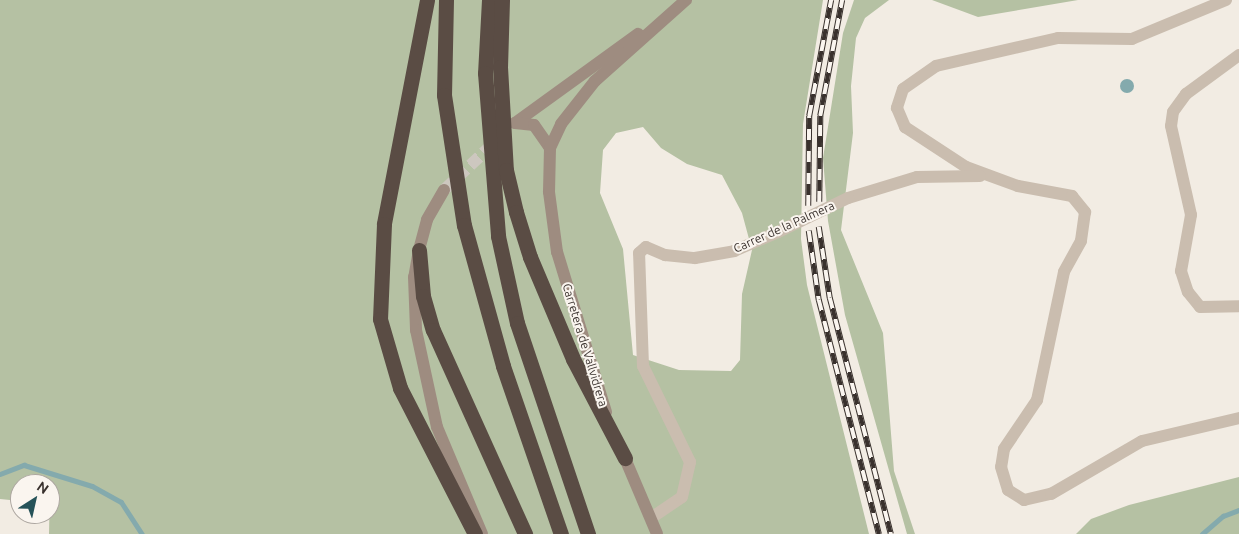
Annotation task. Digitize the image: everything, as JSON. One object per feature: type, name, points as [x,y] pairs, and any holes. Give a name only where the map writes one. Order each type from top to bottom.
[{"type":"highway","points":[[427,0],[384,224],[380,319],[400,388],[475,534]]},
{"type":"highway","points":[[446,0],[444,95],[464,225],[503,366],[561,534]]},
{"type":"highway","points":[[489,0],[485,73],[498,236],[517,323],[588,534]]},
{"type":"highway","points":[[502,0],[500,67],[506,160],[516,212],[530,257],[573,359],[625,458]]},
{"type":"highway","points":[[419,250],[423,296],[432,330],[525,534]]},
{"type":"main road","name":"Carretera de Vallvidrera","points":[[657,534],[625,458],[557,252],[549,192],[550,148],[577,101],[662,19],[686,0]]},
{"type":"main road","name":"Carretera de Vallvidrera","points":[[550,148],[534,125],[515,123],[615,48],[662,19]]},
{"type":"main road","points":[[444,190],[427,220],[419,250],[414,306],[429,400],[482,534]]},
{"type":"street","points":[[1226,0],[1132,40],[1058,38],[992,51],[918,75],[903,89],[897,108],[906,128],[985,176],[1072,196],[1085,212],[1081,241],[1064,272],[1037,400],[1004,449],[1000,467],[1008,490],[1024,500],[1051,494],[1142,442],[1239,418]]},
{"type":"street","points":[[1239,55],[1186,94],[1173,112],[1171,126],[1191,215],[1181,272],[1188,292],[1200,307],[1239,306]]},
{"type":"street","name":"Carrer de la Palmera","points":[[651,518],[682,497],[690,462],[643,366],[639,252],[646,247],[695,258],[734,250],[778,232],[848,198],[917,177],[985,176]]},
{"type":"green space","points":[[0,0],[823,0],[803,124],[801,239],[807,285],[869,534],[49,534],[49,524],[60,524],[60,474],[10,474],[10,500],[0,499]],"holes":[[[643,127],[661,148],[687,164],[722,175],[742,213],[752,250],[742,294],[740,360],[731,371],[679,370],[633,355],[623,249],[600,193],[603,150],[616,133]]]},
{"type":"green space","points":[[854,0],[889,0],[865,18],[856,38],[851,86],[853,133],[841,230],[883,333],[894,471],[915,534],[907,534],[845,315],[828,221],[823,158],[843,33]]},
{"type":"green space","points":[[932,0],[1078,0],[978,17]]},
{"type":"green space","points":[[1239,477],[1239,534],[1076,534],[1091,519],[1129,505]]},
{"type":"water","points":[[1127,79],[1132,81],[1134,86],[1132,91],[1127,93],[1122,91],[1120,86],[1122,81]]},
{"type":"waterway","points":[[0,474],[24,465],[92,486],[121,502],[142,534]]},
{"type":"waterway","points":[[1202,534],[1223,516],[1239,510]]},
{"type":"tunnel","points":[[444,190],[496,141]]},
{"type":"railway","points":[[808,206],[809,116],[831,0]]},
{"type":"railway","points":[[819,202],[820,116],[842,0]]},
{"type":"railway","points":[[819,227],[830,298],[891,534]]},
{"type":"railway","points":[[809,231],[819,300],[879,534]]}]
